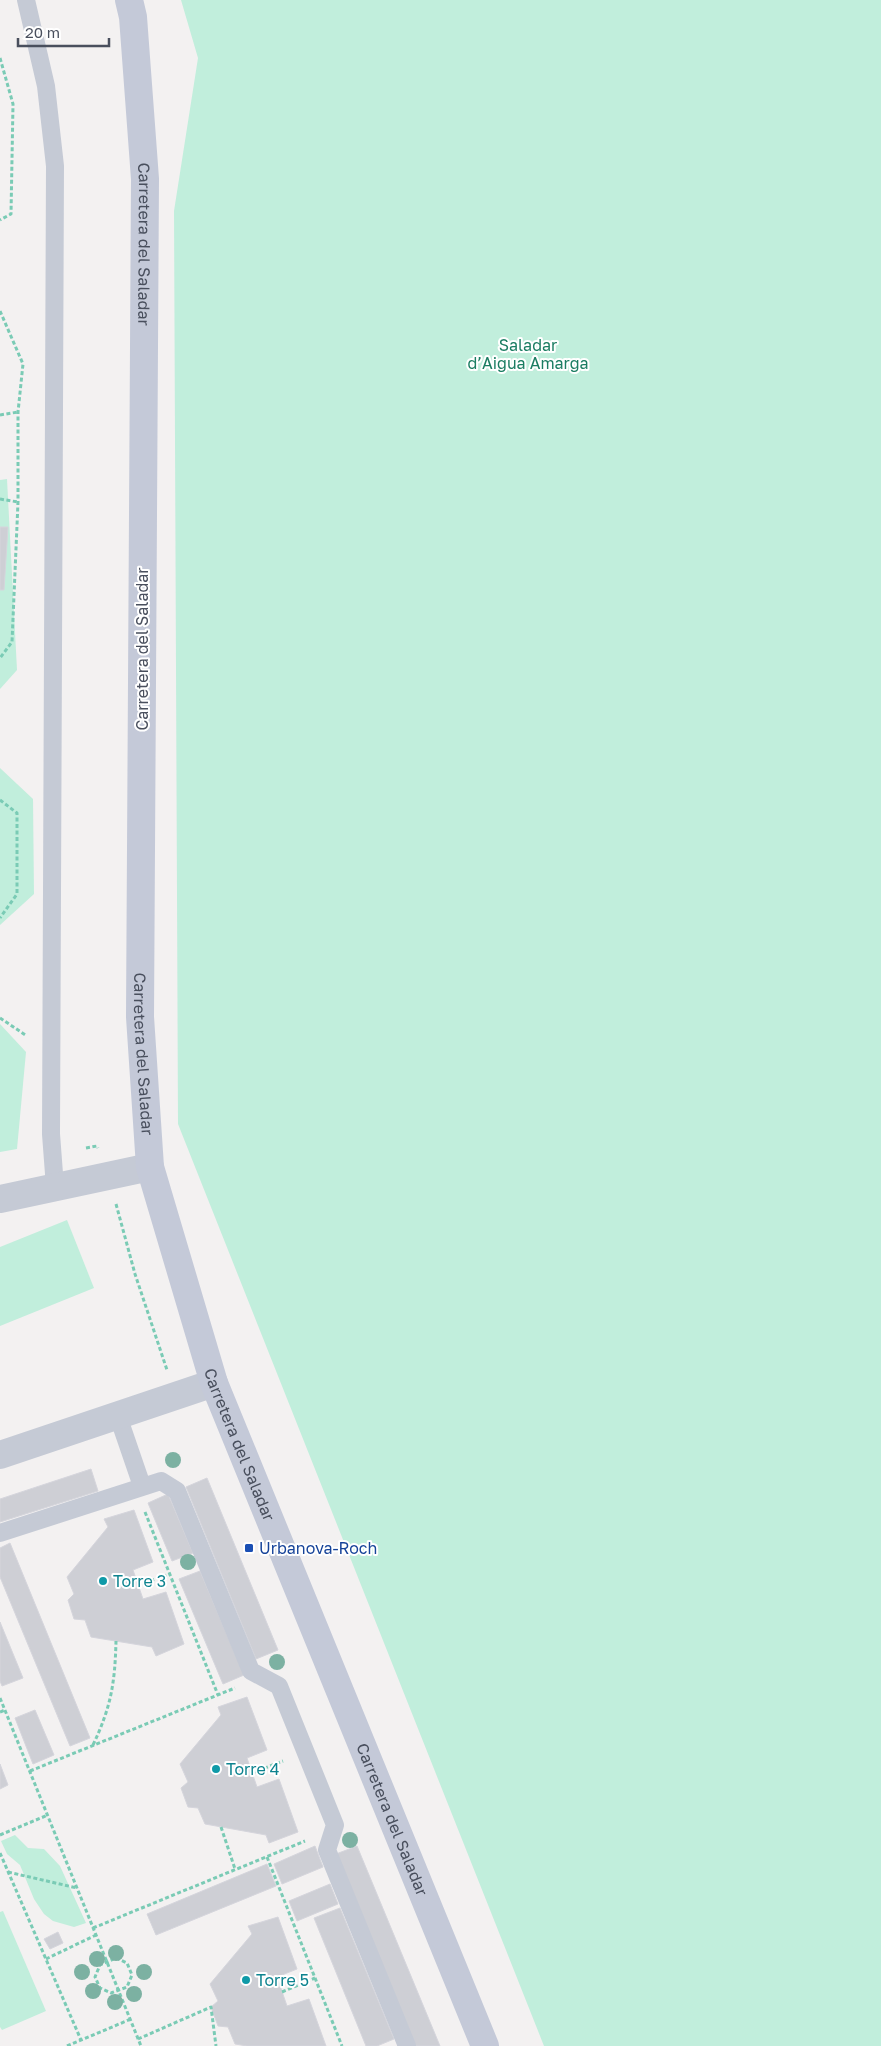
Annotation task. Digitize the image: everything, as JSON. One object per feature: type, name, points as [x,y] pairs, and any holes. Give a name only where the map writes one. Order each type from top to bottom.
[{"type":"street","name":"Carretera del Saladar","points":[[129,0],[133,18],[144,178],[140,1017],[150,1166],[214,1383],[485,2046]]},
{"type":"street","points":[[0,1199],[150,1166]]},
{"type":"street","points":[[0,1455],[214,1383]]},
{"type":"lane","points":[[26,0],[46,86],[55,166],[51,1124],[54,1187]]},
{"type":"lane","points":[[118,1416],[139,1487]]},
{"type":"lane","points":[[0,1533],[161,1481],[177,1491],[251,1671],[279,1686],[335,1825],[327,1850],[407,2046]]},
{"type":"path","points":[[0,58],[13,104],[11,214],[0,220]]},
{"type":"path","points":[[0,311],[23,364],[18,412],[18,502],[12,642],[0,658]]},
{"type":"path","points":[[0,415],[18,412]]},
{"type":"path","points":[[0,499],[18,502]]},
{"type":"path","points":[[0,800],[17,812],[17,894],[0,918]]},
{"type":"path","points":[[53,1156],[97,1146],[109,1176],[135,1274],[176,1396]]},
{"type":"path","points":[[139,1487],[170,1574],[218,1695]]},
{"type":"path","points":[[138,1585],[170,1574]]},
{"type":"path","points":[[92,1746],[106,1718],[115,1678],[116,1641]]},
{"type":"path","points":[[30,1771],[240,1686]]},
{"type":"path","points":[[0,1698],[141,2046]]},
{"type":"path","points":[[0,1712],[5,1710]]},
{"type":"path","points":[[252,1772],[290,1758]]},
{"type":"path","points":[[0,1835],[48,1815]]},
{"type":"path","points":[[221,1827],[235,1869]]},
{"type":"path","points":[[93,1928],[311,1838]]},
{"type":"path","points":[[0,1853],[81,2040]]},
{"type":"path","points":[[267,1856],[342,2046]]},
{"type":"path","points":[[8,1872],[77,1888]]},
{"type":"path","points":[[46,1959],[96,1935]]},
{"type":"path","points":[[116,1958],[127,1963],[132,1975],[127,1987],[111,1993],[100,1988],[95,1977],[100,1965],[107,1962],[116,1958]]},
{"type":"path","points":[[282,1992],[315,1978]]},
{"type":"path","points":[[138,2039],[211,2007],[216,2046]]},
{"type":"path","points":[[67,2046],[131,2019]]},
{"type":"green space","name":"Saladar d’Aigua Amarga","points":[[181,0],[881,0],[881,2046],[544,2046],[178,1124],[174,211],[198,58]]},
{"type":"green space","points":[[7,479],[17,670],[0,689],[0,480]]},
{"type":"green space","points":[[0,768],[33,799],[34,894],[0,925]]},
{"type":"green space","points":[[0,1024],[26,1052],[17,1149],[0,1152]]},
{"type":"green space","points":[[67,1220],[94,1288],[0,1326],[0,1247]]},
{"type":"green space","points":[[15,1835],[28,1848],[44,1849],[60,1866],[86,1923],[74,1927],[53,1921],[44,1914],[34,1899],[20,1865],[7,1854],[1,1841]]},
{"type":"green space","points":[[3,1911],[46,2011],[2,2030],[0,2027],[0,1912]]},
{"type":"building","points":[[0,527],[8,527],[4,590],[0,590]]},
{"type":"building","points":[[91,1469],[98,1491],[0,1522],[0,1499]]},
{"type":"building","points":[[207,1478],[278,1650],[256,1659],[186,1487]]},
{"type":"building","points":[[168,1494],[193,1553],[172,1561],[148,1503]]},
{"type":"building","name":"Torre 3","points":[[134,1510],[153,1562],[133,1570],[143,1599],[166,1592],[184,1644],[156,1656],[152,1647],[91,1637],[85,1620],[74,1619],[68,1600],[74,1594],[67,1577],[108,1527],[104,1519]]},
{"type":"building","points":[[10,1543],[90,1738],[70,1746],[0,1577],[0,1548]]},
{"type":"building","points":[[200,1571],[244,1675],[223,1684],[179,1579]]},
{"type":"building","points":[[0,1622],[23,1678],[2,1686],[0,1681]]},
{"type":"building","name":"Torre 4","points":[[247,1697],[267,1750],[247,1758],[257,1787],[279,1779],[298,1832],[269,1843],[266,1835],[205,1824],[198,1808],[188,1807],[181,1788],[188,1782],[180,1764],[221,1715],[218,1707]]},
{"type":"building","points":[[35,1710],[54,1755],[33,1764],[15,1718]]},
{"type":"building","points":[[0,1764],[8,1785],[0,1789]]},
{"type":"building","points":[[315,1846],[323,1867],[282,1884],[274,1864]]},
{"type":"building","points":[[357,1846],[440,2046],[415,2046],[336,1854]]},
{"type":"building","points":[[267,1864],[276,1886],[156,1935],[147,1914]]},
{"type":"building","points":[[330,1884],[338,1904],[297,1921],[289,1901]]},
{"type":"building","points":[[340,1908],[394,2039],[377,2046],[366,2046],[314,1918]]},
{"type":"building","name":"Torre 5","points":[[278,1917],[297,1969],[277,1977],[287,2006],[309,1999],[326,2046],[247,2046],[235,2044],[228,2027],[218,2026],[211,2007],[218,2001],[210,1984],[252,1934],[248,1926]]},
{"type":"building","points":[[58,1932],[63,1943],[50,1949],[44,1939]]},
{"type":"place","name":"Urbanova-Roch","points":[[249,1548]]},
{"type":"place","name":"Torre 3","points":[[103,1581]]},
{"type":"place","name":"Torre 4","points":[[216,1769]]},
{"type":"place","name":"Torre 5","points":[[246,1980]]}]
